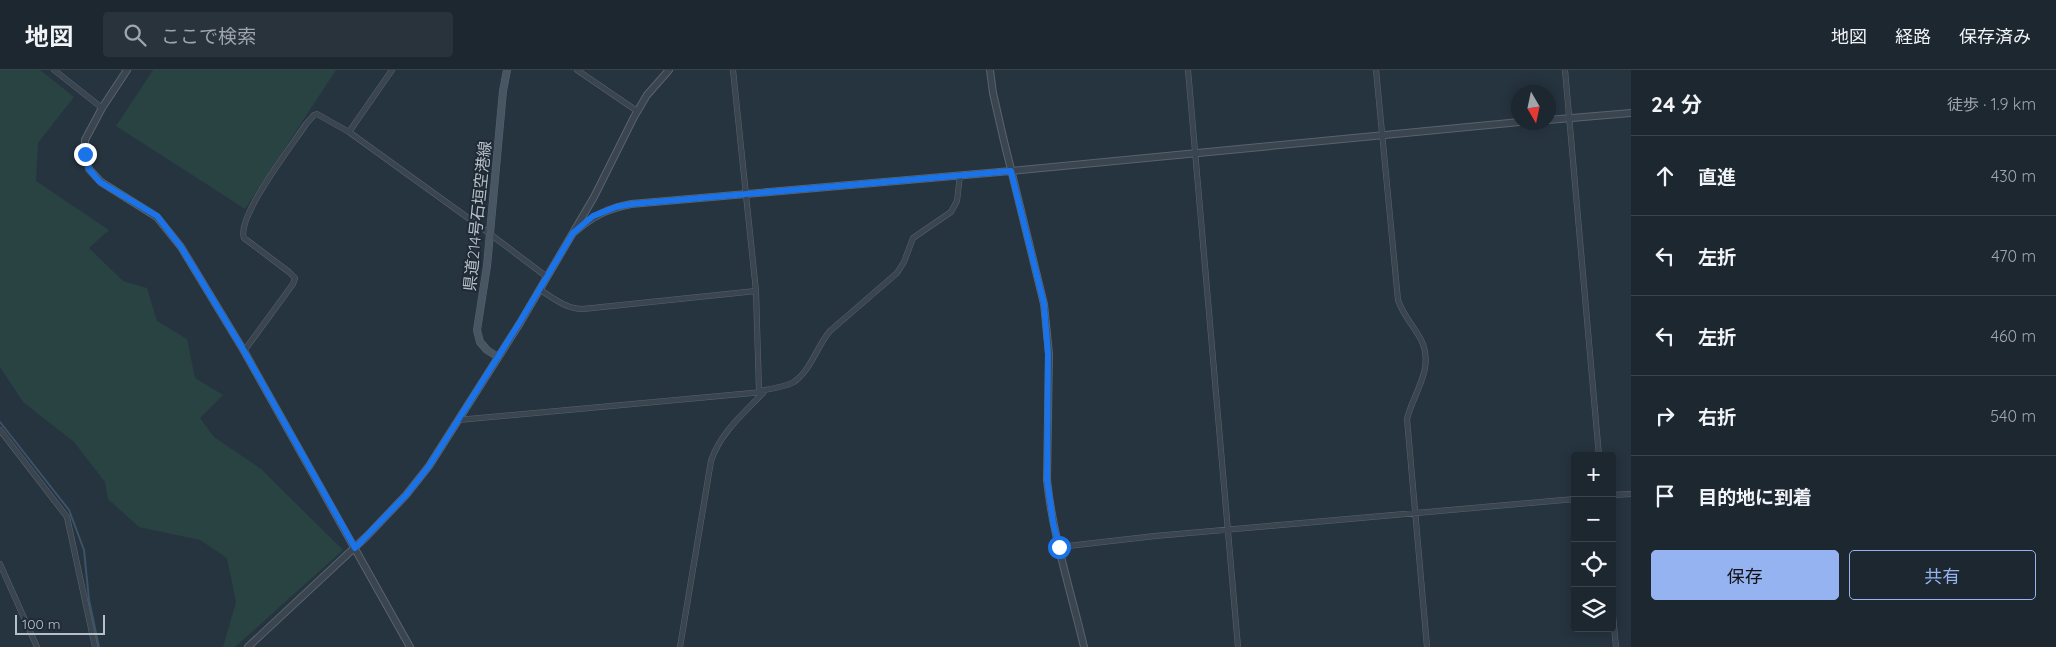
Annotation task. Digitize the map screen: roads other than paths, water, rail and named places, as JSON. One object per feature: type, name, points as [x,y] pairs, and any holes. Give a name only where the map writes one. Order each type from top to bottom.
[{"type":"main road","name":"県道214号石垣空港線","points":[[498,357],[487,350],[480,342],[477,330],[490,234],[503,92],[507,70]]},
{"type":"street","points":[[54,70],[102,108]]},
{"type":"street","points":[[127,70],[102,108],[85,140],[85,154],[89,169],[100,182],[157,216],[186,254],[244,351],[410,647]]},
{"type":"street","points":[[348,132],[392,70]]},
{"type":"street","points":[[577,70],[637,111]]},
{"type":"street","points":[[248,647],[355,548],[406,495],[429,466],[573,233],[594,197],[646,95],[669,70]]},
{"type":"street","points":[[680,647],[710,461],[715,448],[724,434],[762,392],[756,291],[733,70]]},
{"type":"street","points":[[990,70],[993,93],[1044,304],[1048,354],[1047,480],[1053,522],[1084,647]]},
{"type":"street","points":[[1188,70],[1238,647]]},
{"type":"street","points":[[1376,70],[1398,300],[1401,310],[1423,344],[1426,362],[1422,385],[1411,403],[1407,419],[1427,647]]},
{"type":"street","points":[[1565,70],[1599,452]]},
{"type":"street","points":[[1556,119],[1631,112]]},
{"type":"street","points":[[244,351],[293,284],[294,278],[289,272],[244,238],[242,231],[249,210],[260,191],[314,115],[320,114],[348,132],[547,277]]},
{"type":"street","points":[[573,233],[593,216],[616,207],[631,204],[1011,171],[1511,123]]},
{"type":"street","points":[[458,420],[762,392],[792,383],[802,375],[821,341],[830,331],[897,273],[914,238],[951,212],[958,201],[960,175]]},
{"type":"street","points":[[540,289],[573,309],[756,291]]},
{"type":"street","points":[[0,430],[67,517],[95,647]]},
{"type":"street","points":[[1616,496],[1631,494]]},
{"type":"street","points":[[1059,547],[1155,536],[1571,499]]},
{"type":"street","points":[[0,564],[37,647]]},
{"type":"street","points":[[1615,632],[1616,647]]},
{"type":"waterway","points":[[0,422],[69,510],[84,550],[89,600],[99,647]]}]
